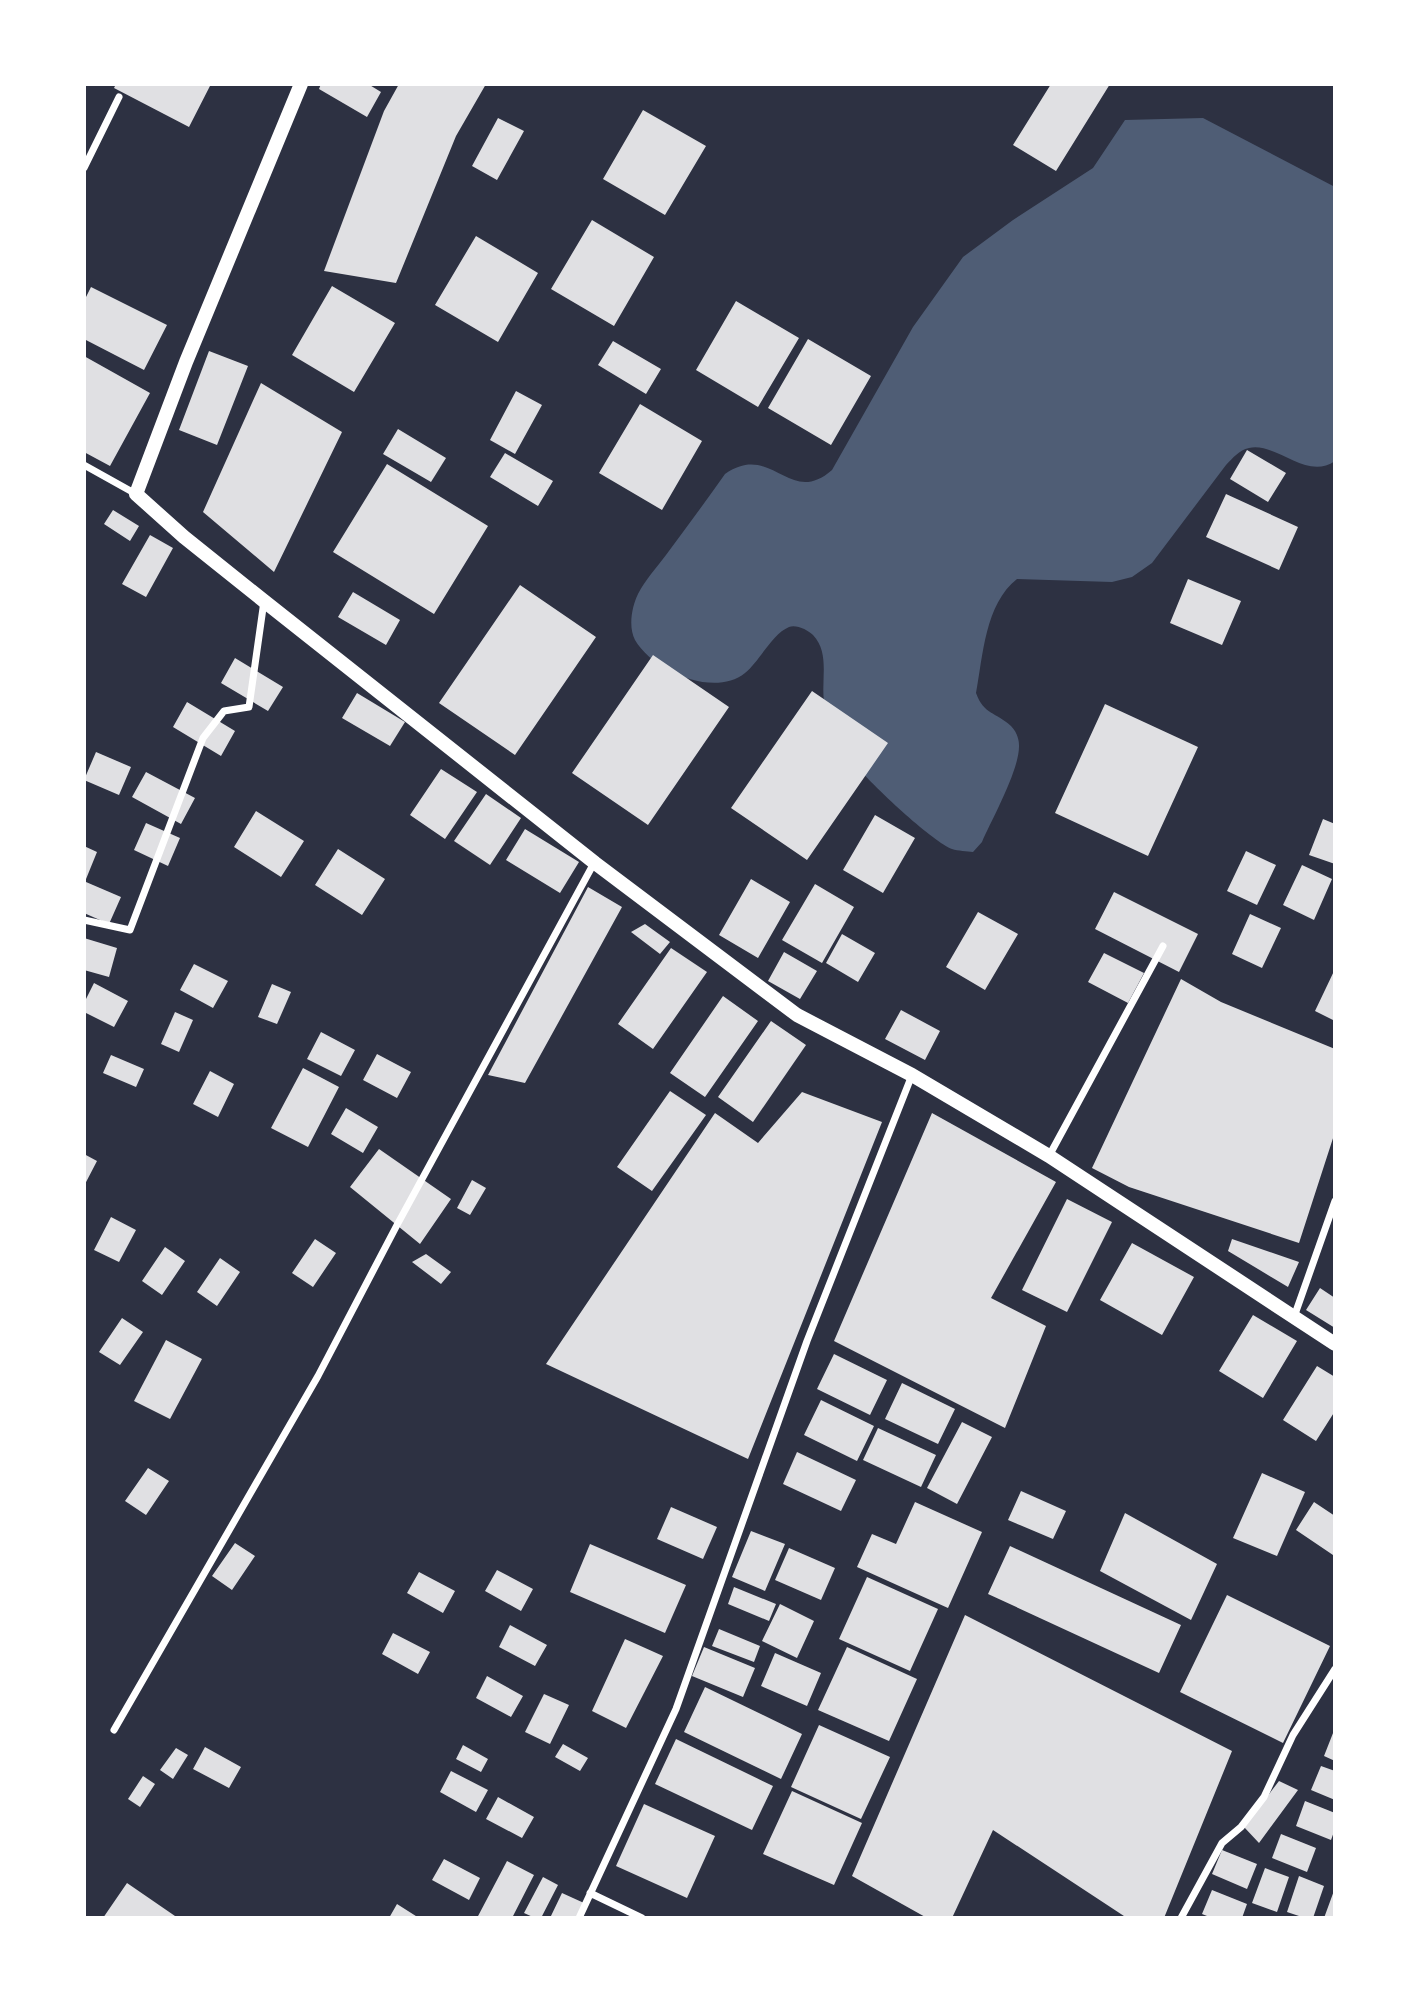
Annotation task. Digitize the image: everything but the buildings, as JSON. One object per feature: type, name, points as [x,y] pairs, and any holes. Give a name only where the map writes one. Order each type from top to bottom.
[{"type":"main road","points":[[301,84],[186,362],[136,494],[166,522],[264,601],[595,863],[797,1015],[912,1075],[1049,1156],[1335,1344]]},
{"type":"street","points":[[84,168],[119,97]]},
{"type":"street","points":[[84,465],[136,494]]},
{"type":"street","points":[[84,920],[130,930],[203,738],[224,711],[249,707],[264,601]]},
{"type":"street","points":[[114,1730],[318,1376],[595,863]]},
{"type":"street","points":[[1049,1156],[1163,946]]},
{"type":"street","points":[[579,1918],[676,1709],[807,1342],[912,1075]]},
{"type":"street","points":[[1294,1317],[1335,1201]]},
{"type":"street","points":[[1181,1918],[1222,1843],[1241,1827],[1264,1797],[1293,1735],[1335,1669]]},
{"type":"street","points":[[590,1893],[642,1918]]},
{"type":"water","points":[[1203,118],[1335,187],[1335,461],[1313,467],[1270,450],[1245,449],[1226,465],[1152,563],[1132,577],[1112,582],[1017,579],[1006,590],[998,602],[987,632],[976,693],[987,709],[1006,721],[1014,730],[1019,742],[1018,755],[1010,780],[982,842],[973,852],[952,849],[926,832],[890,800],[844,752],[829,722],[823,693],[823,658],[818,642],[811,633],[798,627],[789,627],[777,636],[745,673],[732,680],[701,682],[685,678],[655,662],[635,640],[632,617],[636,599],[725,474],[741,466],[756,465],[804,482],[817,480],[832,470],[913,327],[963,257],[1013,220],[1093,168],[1125,120]]}]
